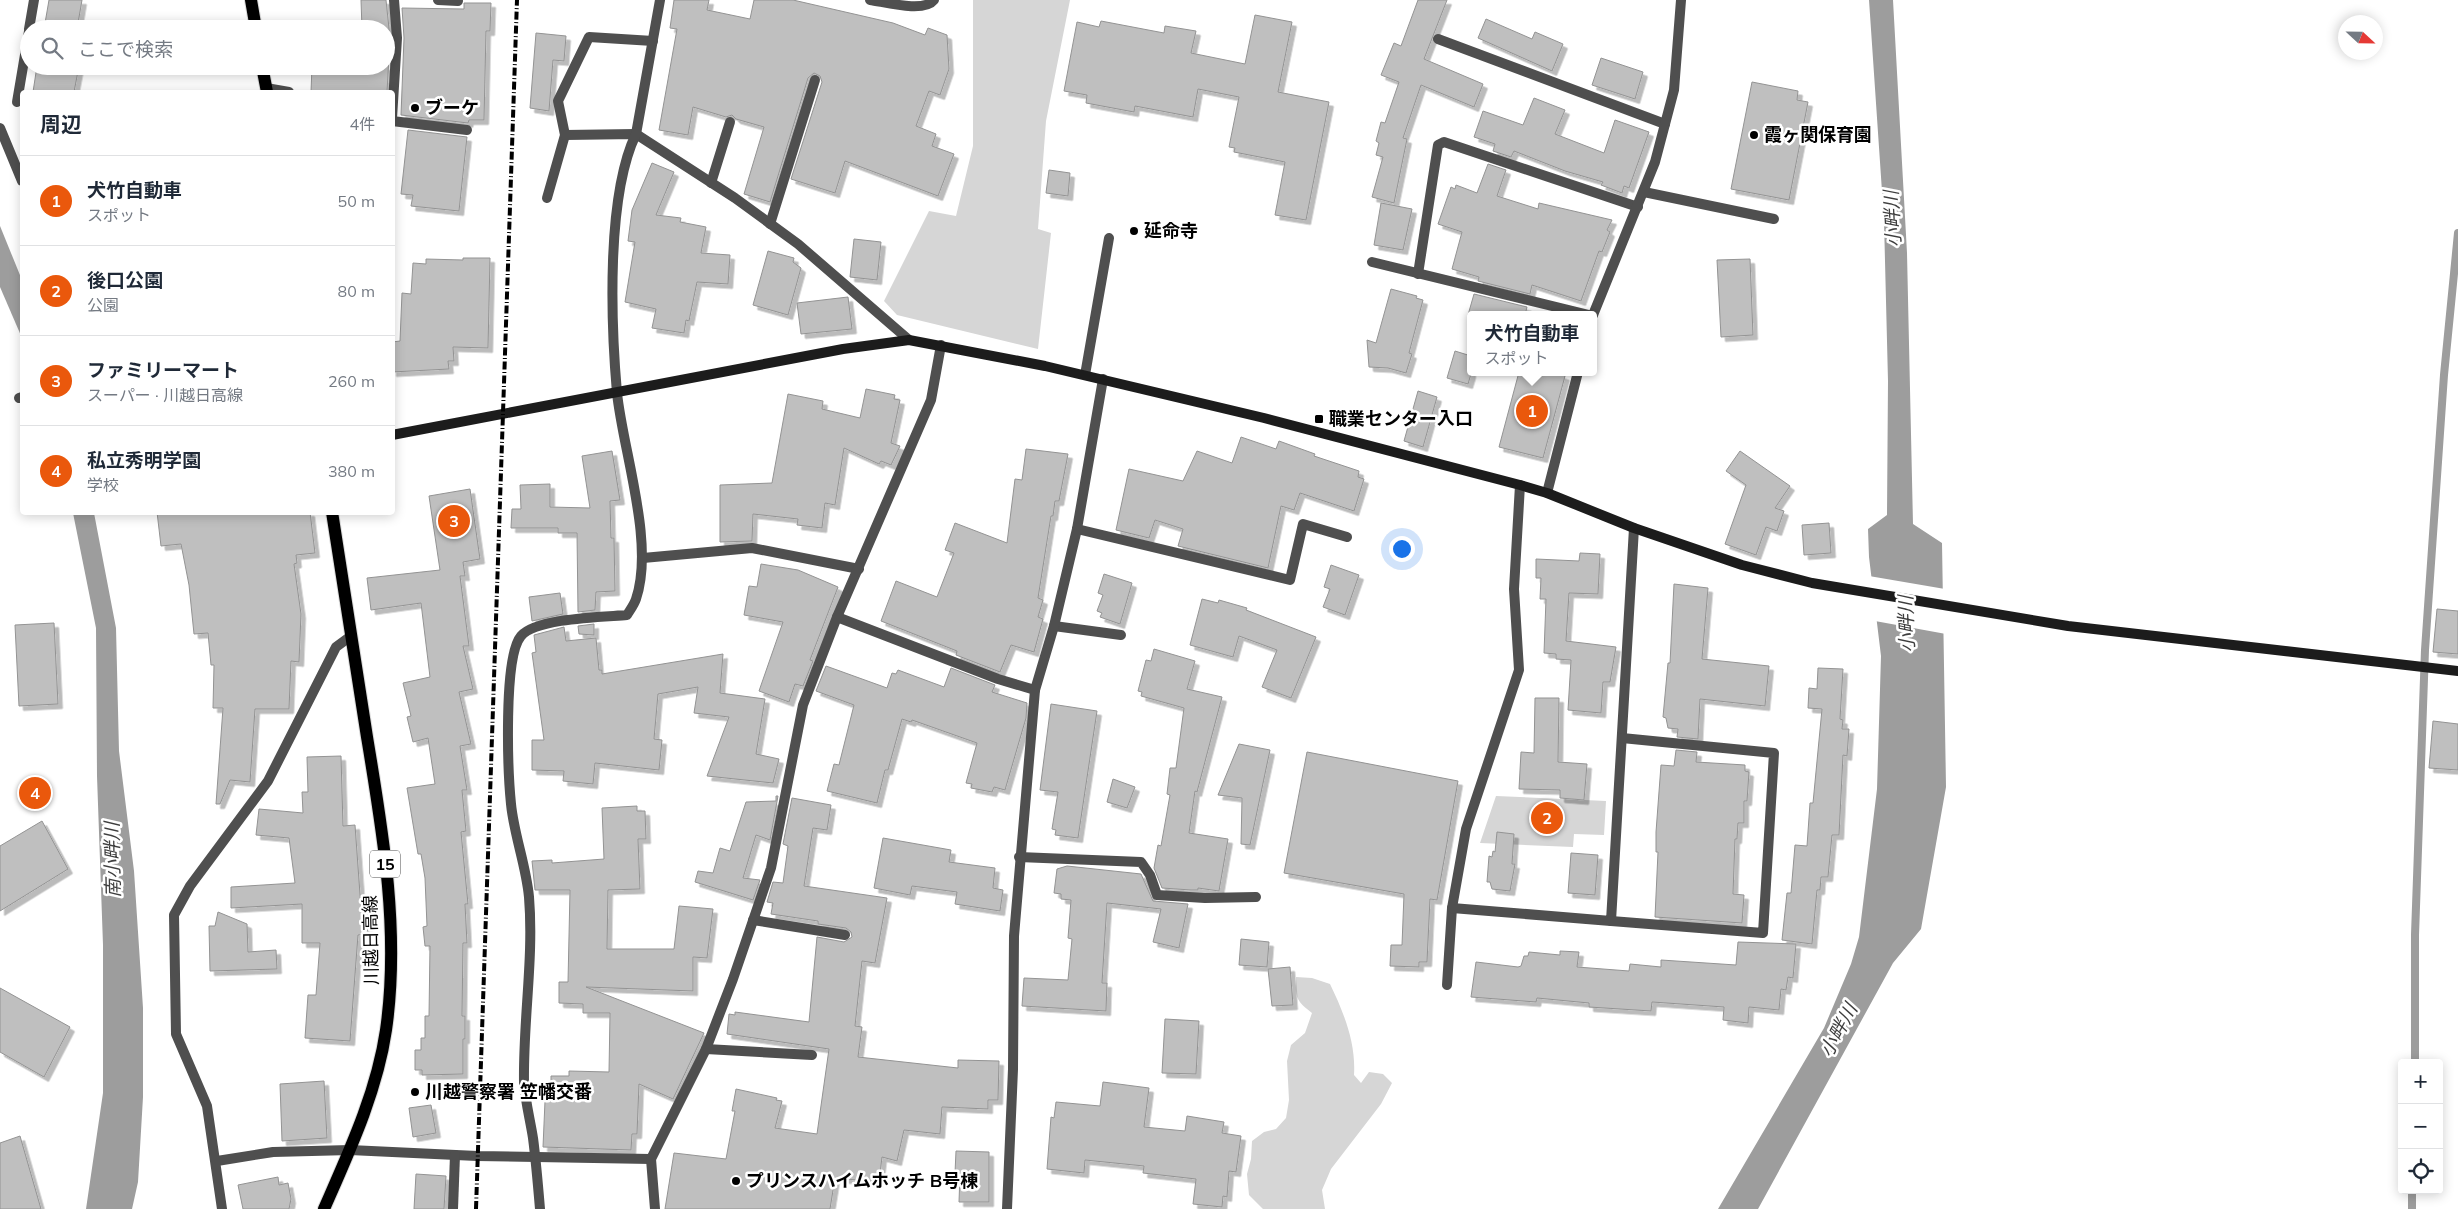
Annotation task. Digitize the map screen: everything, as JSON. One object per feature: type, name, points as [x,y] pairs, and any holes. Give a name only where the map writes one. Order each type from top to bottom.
[{"type":"main road","points":[[251,0],[254,20]]},
{"type":"main road","points":[[264,75],[267,90]]},
{"type":"main road","name":"川越日高線","points":[[324,1209],[350,1150],[376,1073],[386,1032],[391,979],[389,910],[384,842],[332,515]]},
{"type":"street","points":[[31,20],[34,0]]},
{"type":"street","points":[[394,0],[397,38],[395,70]]},
{"type":"street","points":[[438,0],[458,1]]},
{"type":"street","points":[[540,1209],[535,1156],[524,1084],[525,1012],[530,956],[529,897],[511,802],[508,688],[512,653],[520,637],[528,630],[568,619],[626,615],[636,599],[643,558],[632,475],[617,394],[612,280],[618,195],[628,150],[636,134],[660,0]]},
{"type":"street","points":[[870,0],[919,7],[931,4],[934,0]]},
{"type":"street","points":[[1595,311],[1644,192],[1666,124],[1674,90],[1682,0]]},
{"type":"street","points":[[546,198],[565,135],[558,101],[589,37],[653,41]]},
{"type":"street","points":[[1438,38],[1666,124]]},
{"type":"street","points":[[17,102],[22,75]]},
{"type":"street","points":[[394,90],[395,75]]},
{"type":"street","points":[[770,224],[815,80]]},
{"type":"street","points":[[395,119],[467,130]]},
{"type":"street","points":[[711,183],[730,122]]},
{"type":"street","points":[[0,128],[20,176]]},
{"type":"street","points":[[565,135],[636,134],[711,183],[798,244],[909,340]]},
{"type":"street","points":[[1418,274],[1438,145],[1444,142],[1638,207]]},
{"type":"street","points":[[1644,192],[1774,218]]},
{"type":"street","points":[[1085,375],[1109,238]]},
{"type":"street","points":[[1372,262],[1572,311]]},
{"type":"street","points":[[395,434],[617,394],[655,384],[843,349],[909,340],[1103,379],[1264,418],[1520,485],[1547,493],[1634,528],[1778,576],[1857,592],[2068,626],[2458,671]]},
{"type":"street","points":[[655,1209],[651,1159],[706,1048],[733,979],[771,868],[803,705],[838,617],[931,400],[941,346]]},
{"type":"street","points":[[1547,493],[1577,376]]},
{"type":"street","points":[[1007,1209],[1013,1069],[1014,936],[1019,857],[1035,690],[1054,626],[1077,529],[1103,379]]},
{"type":"street","points":[[1447,985],[1452,908],[1466,829],[1519,670],[1514,589],[1520,485]]},
{"type":"street","points":[[1077,529],[1290,580],[1302,524],[1347,537]]},
{"type":"street","points":[[1611,921],[1634,528]]},
{"type":"street","points":[[643,558],[752,548],[859,570]]},
{"type":"street","points":[[838,617],[998,680],[1035,690]]},
{"type":"street","points":[[1054,626],[1121,635]]},
{"type":"street","points":[[222,1209],[217,1161],[207,1106],[176,1034],[174,915],[190,886],[268,781],[336,647],[351,636]]},
{"type":"street","points":[[1452,908],[1763,933],[1774,752],[1622,738]]},
{"type":"street","points":[[1019,857],[1141,862],[1150,875],[1157,895],[1205,898],[1256,897]]},
{"type":"street","points":[[753,920],[844,935]]},
{"type":"street","points":[[706,1048],[812,1055]]},
{"type":"street","points":[[217,1161],[273,1152],[350,1150],[455,1155],[651,1159]]},
{"type":"street","points":[[453,1209],[455,1155]]},
{"type":"shaded area","points":[[973,0],[1070,0],[1046,121],[1038,229],[1051,233],[1038,349],[897,315],[884,301],[929,211],[956,216],[973,146]]},
{"type":"shaded area","points":[[1496,796],[1606,801],[1604,835],[1574,834],[1573,847],[1480,843]]},
{"type":"shaded area","points":[[1296,977],[1312,978],[1330,984],[1348,1028],[1353,1051],[1354,1075],[1361,1083],[1369,1072],[1383,1074],[1392,1083],[1381,1104],[1331,1169],[1322,1190],[1325,1209],[1263,1209],[1249,1195],[1247,1174],[1251,1159],[1252,1141],[1264,1132],[1276,1129],[1286,1118],[1289,1100],[1287,1061],[1291,1045],[1305,1033],[1312,1013],[1300,1002],[1296,994]]},
{"type":"water","name":"小畔川","points":[[1869,0],[1893,0],[1907,253],[1913,524],[1942,543],[1946,787],[1921,929],[1893,963],[1758,1209],[1718,1209],[1824,1028],[1851,964],[1859,937],[1877,789],[1881,656],[1869,557],[1868,529],[1887,515],[1888,381],[1884,221]]},
{"type":"water","points":[[0,226],[20,275],[20,333],[0,287]]},
{"type":"water","name":"南小畔川","points":[[73,515],[94,515],[116,628],[119,751],[134,871],[143,1008],[143,1097],[138,1182],[132,1209],[86,1209],[103,1093],[103,945],[97,776],[96,628]]},
{"type":"pier","points":[[1869,576],[1945,589],[1946,634],[1875,621]]},
{"type":"building","points":[[49,0],[82,0],[79,20],[46,20]]},
{"type":"building","points":[[361,0],[386,0],[388,20],[362,20]]},
{"type":"building","points":[[674,0],[709,0],[707,10],[750,19],[754,0],[793,0],[893,23],[925,35],[928,28],[947,35],[949,69],[940,95],[929,91],[916,126],[936,134],[932,146],[954,154],[938,196],[845,161],[835,193],[791,179],[822,82],[820,76],[814,73],[808,78],[770,202],[744,194],[764,127],[736,119],[732,115],[726,117],[693,107],[688,135],[659,130],[677,29],[670,28]]},
{"type":"building","points":[[1418,0],[1447,0],[1424,59],[1483,84],[1474,107],[1421,85],[1403,138],[1407,139],[1394,203],[1372,197],[1383,157],[1376,155],[1379,143],[1376,141],[1381,122],[1385,123],[1399,82],[1381,75],[1394,43],[1401,46]]},
{"type":"building","points":[[464,3],[491,3],[490,31],[486,31],[484,120],[469,120],[468,123],[401,115],[404,38],[402,8],[464,9]]},
{"type":"building","points":[[1255,15],[1292,22],[1278,92],[1329,102],[1306,220],[1275,215],[1285,162],[1234,152],[1235,148],[1229,147],[1239,97],[1198,89],[1193,117],[1135,106],[1134,112],[1086,103],[1087,95],[1064,91],[1077,22],[1099,27],[1101,21],[1164,33],[1165,26],[1196,31],[1191,53],[1245,64]]},
{"type":"building","points":[[1486,19],[1532,39],[1535,32],[1563,44],[1552,71],[1478,38]]},
{"type":"building","points":[[536,33],[566,36],[564,61],[553,60],[549,111],[530,108]]},
{"type":"building","points":[[1601,58],[1643,72],[1635,99],[1592,85]]},
{"type":"building","points":[[36,75],[77,75],[74,90],[33,90]]},
{"type":"building","points":[[312,75],[388,75],[387,90],[311,90]]},
{"type":"building","points":[[1752,82],[1798,91],[1797,100],[1808,102],[1789,200],[1731,189]]},
{"type":"building","points":[[1534,98],[1565,110],[1555,134],[1604,153],[1615,120],[1649,132],[1629,188],[1624,186],[1622,193],[1601,185],[1603,182],[1565,171],[1514,151],[1511,157],[1493,151],[1495,144],[1474,137],[1483,111],[1523,125]]},
{"type":"building","points":[[408,130],[467,137],[459,211],[411,206],[413,195],[401,194]]},
{"type":"building","points":[[652,163],[674,172],[656,215],[681,218],[680,222],[706,227],[701,253],[730,255],[728,284],[697,282],[689,321],[686,320],[684,333],[652,328],[656,309],[625,302],[635,242],[628,241],[632,210]]},
{"type":"building","points":[[1488,164],[1506,170],[1497,196],[1538,209],[1539,203],[1612,220],[1607,230],[1610,232],[1602,252],[1599,251],[1581,301],[1532,285],[1530,294],[1478,281],[1479,277],[1452,269],[1462,232],[1438,224],[1451,187],[1455,189],[1456,185],[1477,193]]},
{"type":"building","points":[[1049,170],[1070,173],[1068,196],[1046,193]]},
{"type":"building","points":[[1381,203],[1412,209],[1403,250],[1374,245]]},
{"type":"building","points":[[854,239],[881,242],[877,280],[850,277]]},
{"type":"building","points":[[768,251],[794,258],[793,262],[801,268],[788,315],[753,305]]},
{"type":"building","points":[[463,258],[490,258],[488,348],[453,347],[454,361],[448,361],[449,369],[395,372],[395,342],[400,341],[402,293],[411,294],[413,263],[426,264],[426,259],[463,260]]},
{"type":"building","points":[[1750,259],[1753,335],[1721,337],[1717,260]]},
{"type":"building","points":[[1391,289],[1417,296],[1416,298],[1423,300],[1409,353],[1412,354],[1406,373],[1388,368],[1369,367],[1367,340],[1376,343]]},
{"type":"building","points":[[1474,294],[1527,307],[1526,311],[1469,311]]},
{"type":"building","points":[[848,297],[852,329],[801,334],[797,303]]},
{"type":"building","points":[[1455,351],[1467,355],[1467,376],[1470,376],[1468,384],[1447,378]]},
{"type":"building","points":[[1518,376],[1565,376],[1543,458],[1499,447]]},
{"type":"building","points":[[866,389],[895,395],[894,399],[900,400],[891,443],[900,446],[891,465],[881,461],[879,464],[844,448],[835,505],[825,503],[822,528],[797,525],[798,519],[753,514],[752,541],[720,542],[720,485],[772,483],[788,394],[823,401],[822,409],[860,418]]},
{"type":"building","points":[[1418,391],[1437,397],[1423,447],[1404,441]]},
{"type":"building","points":[[1241,437],[1276,449],[1279,441],[1315,454],[1314,456],[1359,471],[1358,477],[1364,479],[1354,511],[1300,493],[1294,510],[1281,506],[1268,568],[1178,546],[1183,529],[1155,520],[1149,538],[1116,530],[1129,469],[1183,481],[1197,451],[1232,463]]},
{"type":"building","points":[[1026,449],[1068,454],[1059,501],[1055,501],[1053,516],[1051,516],[1038,598],[1043,600],[1038,617],[1043,619],[1034,652],[1011,645],[1000,672],[956,655],[957,651],[881,621],[896,581],[937,597],[954,553],[945,550],[955,523],[1007,543],[1015,479],[1022,480]]},
{"type":"building","points":[[612,451],[620,500],[610,501],[611,538],[614,538],[615,591],[596,592],[595,610],[578,612],[577,533],[558,533],[558,528],[511,528],[512,509],[521,509],[520,485],[550,484],[550,507],[590,508],[582,456]]},
{"type":"building","points":[[1740,451],[1790,486],[1775,508],[1784,511],[1777,531],[1766,527],[1756,555],[1725,544],[1746,485],[1726,471]]},
{"type":"building","points":[[470,489],[480,559],[463,562],[465,576],[460,576],[469,646],[463,646],[473,689],[459,692],[471,744],[460,746],[467,790],[462,790],[466,831],[461,832],[468,904],[465,904],[467,943],[463,943],[462,1016],[465,1016],[465,1039],[463,1039],[463,1074],[422,1075],[422,1070],[415,1070],[415,1050],[421,1050],[421,1038],[425,1038],[425,1016],[429,1016],[430,946],[425,946],[423,927],[427,926],[425,878],[421,854],[418,854],[407,788],[435,784],[428,738],[413,742],[407,717],[411,716],[403,683],[430,677],[421,603],[371,610],[367,578],[440,570],[429,496]]},
{"type":"building","points":[[157,515],[310,515],[315,553],[296,555],[297,563],[294,564],[301,614],[299,662],[291,661],[289,709],[255,709],[250,782],[230,780],[220,804],[216,804],[223,708],[213,708],[214,665],[211,665],[208,633],[194,634],[189,585],[181,544],[161,546]]},
{"type":"building","points":[[1829,523],[1831,553],[1804,555],[1802,525]]},
{"type":"building","points":[[1580,553],[1600,554],[1598,594],[1569,593],[1566,641],[1616,647],[1610,682],[1603,682],[1601,713],[1568,710],[1571,660],[1556,659],[1556,654],[1544,653],[1546,599],[1540,599],[1541,578],[1536,578],[1536,559],[1579,561]]},
{"type":"building","points":[[761,564],[798,570],[838,587],[810,660],[813,661],[803,686],[795,684],[789,702],[759,691],[783,622],[744,615],[749,586],[757,587]]},
{"type":"building","points":[[1331,565],[1359,575],[1345,615],[1323,607],[1330,589],[1324,587]]},
{"type":"building","points":[[1104,574],[1132,583],[1120,624],[1100,617],[1102,613],[1097,611],[1103,595],[1098,593]]},
{"type":"building","points":[[1674,584],[1708,588],[1702,659],[1769,666],[1765,706],[1700,699],[1698,739],[1677,737],[1678,729],[1668,728],[1666,718],[1663,717],[1668,663],[1670,663]]},
{"type":"building","points":[[560,593],[563,614],[532,621],[529,597]]},
{"type":"building","points":[[1202,599],[1218,603],[1219,600],[1247,608],[1246,610],[1316,637],[1291,698],[1262,687],[1277,650],[1239,636],[1233,657],[1190,645]]},
{"type":"building","points":[[2437,609],[2458,611],[2458,654],[2433,652]]},
{"type":"building","points":[[54,623],[58,704],[19,706],[15,625]]},
{"type":"building","points":[[594,624],[594,635],[579,634],[578,626]]},
{"type":"building","points":[[564,627],[566,641],[596,638],[599,670],[602,670],[602,674],[723,654],[720,693],[765,699],[756,754],[779,759],[773,783],[707,776],[729,717],[694,713],[698,687],[658,694],[654,739],[662,740],[659,770],[595,763],[593,784],[563,781],[564,771],[532,770],[532,740],[544,740],[532,653],[536,652],[534,635]]},
{"type":"building","points":[[1154,649],[1195,661],[1187,689],[1222,697],[1197,792],[1195,791],[1189,833],[1228,839],[1219,891],[1198,888],[1198,890],[1191,890],[1162,888],[1154,868],[1158,845],[1161,846],[1170,795],[1167,794],[1170,768],[1176,768],[1184,708],[1141,696],[1142,692],[1138,691],[1146,660],[1151,661]]},
{"type":"building","points":[[826,666],[887,688],[892,673],[896,674],[898,670],[944,687],[951,668],[995,685],[992,692],[1027,703],[1026,718],[1005,790],[994,787],[992,792],[971,788],[972,784],[966,783],[977,743],[912,720],[911,722],[902,719],[888,770],[885,770],[877,803],[827,791],[834,764],[839,765],[854,705],[816,691]]},
{"type":"building","points":[[1818,668],[1843,669],[1840,719],[1843,720],[1842,729],[1849,729],[1847,756],[1843,755],[1839,835],[1832,835],[1828,877],[1821,877],[1820,890],[1817,890],[1812,944],[1782,940],[1787,893],[1791,893],[1795,845],[1807,846],[1810,803],[1813,803],[1822,709],[1808,708],[1809,688],[1817,689]]},
{"type":"building","points":[[1535,698],[1559,698],[1558,762],[1587,764],[1584,800],[1560,798],[1560,790],[1519,789],[1521,752],[1534,753]]},
{"type":"building","points":[[1051,704],[1097,711],[1078,838],[1055,835],[1056,830],[1052,829],[1058,792],[1040,790]]},
{"type":"building","points":[[2433,721],[2458,724],[2458,770],[2429,768]]},
{"type":"building","points":[[1239,744],[1270,750],[1250,845],[1241,844],[1242,798],[1218,795]]},
{"type":"building","points":[[1676,750],[1697,752],[1696,762],[1745,765],[1745,771],[1749,772],[1747,801],[1744,801],[1744,823],[1738,823],[1737,839],[1735,839],[1733,894],[1744,895],[1742,923],[1655,917],[1658,852],[1656,852],[1656,832],[1661,765],[1674,766]]},
{"type":"building","points":[[1307,752],[1458,781],[1437,900],[1430,899],[1427,962],[1419,962],[1419,967],[1390,966],[1391,945],[1402,945],[1404,894],[1284,873]]},
{"type":"building","points":[[341,756],[343,826],[355,825],[361,908],[367,908],[368,934],[358,935],[350,1041],[305,1038],[308,995],[316,995],[320,943],[302,943],[302,904],[231,908],[231,887],[295,883],[289,838],[256,835],[259,809],[303,813],[302,792],[308,792],[307,757]]},
{"type":"building","points":[[1113,779],[1135,787],[1127,808],[1107,802]]},
{"type":"building","points":[[776,796],[778,796],[770,840],[756,835],[743,878],[760,880],[753,900],[695,882],[698,871],[713,873],[720,848],[730,851],[746,802],[776,801]]},
{"type":"building","points":[[792,798],[831,805],[827,830],[813,828],[804,886],[887,898],[875,963],[862,961],[855,1026],[862,1027],[858,1057],[958,1068],[958,1060],[999,1061],[998,1100],[988,1100],[988,1109],[942,1107],[940,1134],[904,1130],[897,1161],[882,1157],[879,1182],[835,1178],[830,1209],[665,1209],[674,1153],[726,1159],[735,1111],[732,1111],[736,1089],[777,1098],[776,1100],[782,1101],[775,1128],[817,1134],[829,1049],[727,1034],[729,1014],[735,1015],[735,1012],[809,1022],[817,937],[844,942],[852,937],[851,932],[846,928],[818,924],[818,921],[771,914],[773,903],[767,902],[773,882],[783,883],[788,846],[783,844]]},
{"type":"building","points":[[637,806],[637,811],[645,811],[646,839],[638,839],[640,889],[608,890],[607,949],[674,949],[679,906],[713,909],[707,958],[693,957],[693,991],[586,987],[704,1033],[673,1099],[639,1084],[637,1134],[632,1134],[631,1150],[543,1147],[545,1101],[551,1101],[551,1076],[569,1076],[569,1071],[609,1072],[610,1013],[583,1013],[583,1004],[559,1003],[559,982],[568,982],[570,890],[535,890],[532,861],[552,860],[552,863],[604,859],[602,808]]},
{"type":"building","points":[[42,821],[68,869],[0,911],[0,846]]},
{"type":"building","points":[[1497,832],[1514,834],[1512,864],[1515,864],[1510,891],[1492,889],[1490,882],[1487,882],[1489,856],[1492,857],[1493,851],[1495,852]]},
{"type":"building","points":[[883,838],[951,850],[949,862],[995,868],[993,888],[1003,890],[1000,911],[955,904],[957,892],[912,886],[910,895],[874,888]]},
{"type":"building","points":[[1571,853],[1598,855],[1595,895],[1568,893]]},
{"type":"building","points":[[1067,866],[1141,874],[1153,901],[1188,904],[1179,948],[1153,942],[1161,909],[1107,903],[1102,983],[1107,983],[1106,1011],[1022,1006],[1024,978],[1068,980],[1072,939],[1068,938],[1071,900],[1061,899],[1061,894],[1054,893],[1057,869]]},
{"type":"building","points":[[218,912],[247,924],[248,952],[276,950],[277,969],[210,971],[209,926],[215,926]]},
{"type":"building","points":[[1241,939],[1269,942],[1267,967],[1239,965]]},
{"type":"building","points":[[1738,942],[1796,944],[1793,978],[1788,977],[1786,990],[1781,989],[1779,1010],[1749,1007],[1748,1023],[1723,1020],[1724,1007],[1652,1002],[1651,1011],[1589,1007],[1589,1003],[1537,998],[1536,1002],[1471,997],[1476,962],[1518,967],[1521,966],[1524,956],[1528,956],[1529,952],[1560,955],[1560,951],[1579,952],[1577,967],[1629,971],[1630,964],[1661,967],[1661,960],[1736,965]]},
{"type":"building","points":[[1290,967],[1293,1005],[1272,1006],[1268,969]]},
{"type":"building","points":[[0,988],[70,1027],[44,1077],[0,1052]]},
{"type":"building","points":[[1165,1019],[1199,1021],[1196,1074],[1162,1073]]},
{"type":"building","points":[[324,1081],[327,1138],[282,1141],[280,1084]]},
{"type":"building","points":[[1103,1082],[1149,1088],[1144,1127],[1185,1131],[1187,1116],[1224,1122],[1222,1133],[1241,1136],[1236,1172],[1229,1171],[1227,1197],[1223,1196],[1222,1207],[1193,1204],[1196,1179],[1143,1173],[1144,1166],[1085,1160],[1084,1173],[1047,1169],[1051,1117],[1054,1118],[1056,1102],[1100,1106]]},
{"type":"building","points":[[431,1105],[436,1133],[413,1137],[409,1108]]},
{"type":"building","points":[[20,1136],[41,1209],[0,1209],[0,1143]]},
{"type":"building","points":[[956,1151],[989,1152],[989,1202],[959,1202],[960,1173],[955,1173]]},
{"type":"building","points":[[416,1174],[446,1176],[444,1209],[414,1209]]},
{"type":"building","points":[[278,1177],[279,1185],[288,1183],[291,1199],[289,1209],[243,1209],[238,1185]]},
{"type":"waterway","points":[[2415,1059],[2415,935],[2425,650],[2444,375],[2458,233]]},
{"type":"waterway","points":[[2412,1194],[2412,1209]]},
{"type":"railway","points":[[476,1209],[517,0]]},
{"type":"place","name":"ブーケ","points":[[415,108]]},
{"type":"place","name":"霞ヶ関保育園","points":[[1754,135]]},
{"type":"place","name":"延命寺","points":[[1134,231]]},
{"type":"place","name":"犬竹自動車","points":[[1532,411]]},
{"type":"place","name":"職業センター入口","points":[[1319,419]]},
{"type":"place","name":"ファミリーマート","points":[[454,521]]},
{"type":"place","name":"私立秀明学園","points":[[35,793]]},
{"type":"place","name":"後口公園","points":[[1547,818]]},
{"type":"place","name":"川越警察署 笠幡交番","points":[[415,1092]]},
{"type":"place","name":"プリンスハイムホッチ B号棟","points":[[736,1181]]}]
